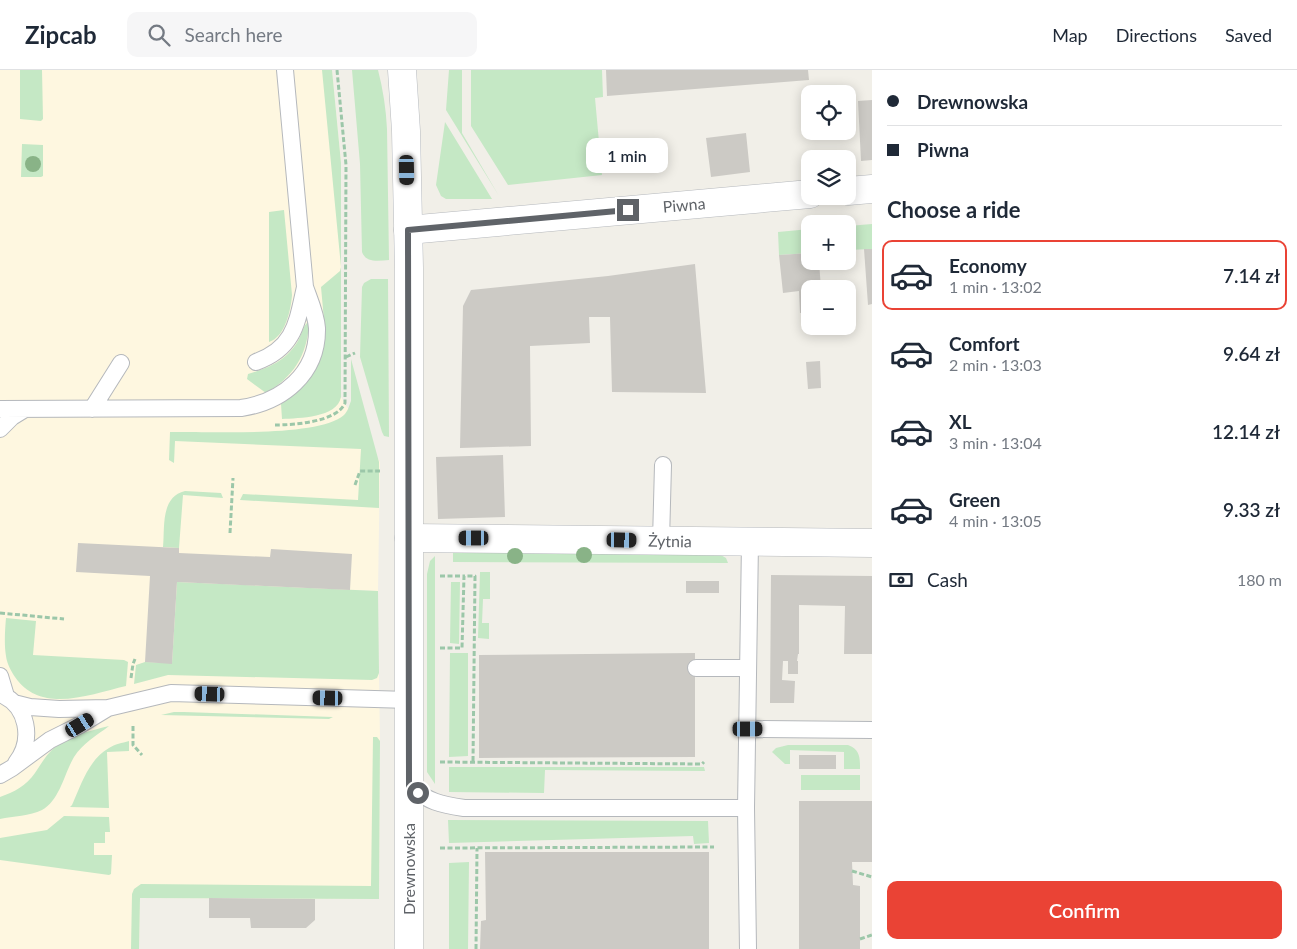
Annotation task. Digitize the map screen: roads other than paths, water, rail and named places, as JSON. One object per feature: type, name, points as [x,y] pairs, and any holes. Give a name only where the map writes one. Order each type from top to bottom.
[{"type":"street","name":"Drewnowska","points":[[402,70],[406,130],[408,230],[409,949]]},
{"type":"street","points":[[856,190],[872,189]]},
{"type":"street","name":"Piwna","points":[[408,230],[801,195]]},
{"type":"street","name":"Żytnia","points":[[409,538],[872,543]]},
{"type":"lane","points":[[0,409],[241,408],[263,403],[277,396],[290,388],[302,376],[313,350],[317,330],[306,287],[285,70]]},
{"type":"lane","points":[[256,362],[279,350],[291,336],[299,317],[306,287]]},
{"type":"lane","points":[[92,409],[121,363]]},
{"type":"lane","points":[[0,429],[12,417],[25,409]]},
{"type":"lane","points":[[662,541],[663,465]]},
{"type":"lane","points":[[748,949],[746,808],[750,542]]},
{"type":"lane","points":[[696,668],[748,668]]},
{"type":"lane","points":[[0,676],[7,698],[18,708],[26,722],[27,739],[22,755],[6,771]]},
{"type":"lane","points":[[7,698],[30,707],[52,709],[108,708],[171,693],[408,700]]},
{"type":"lane","points":[[6,771],[50,740],[108,708]]},
{"type":"lane","points":[[748,729],[872,730]]},
{"type":"lane","points":[[409,787],[426,799],[440,805],[464,808],[746,808]]}]
